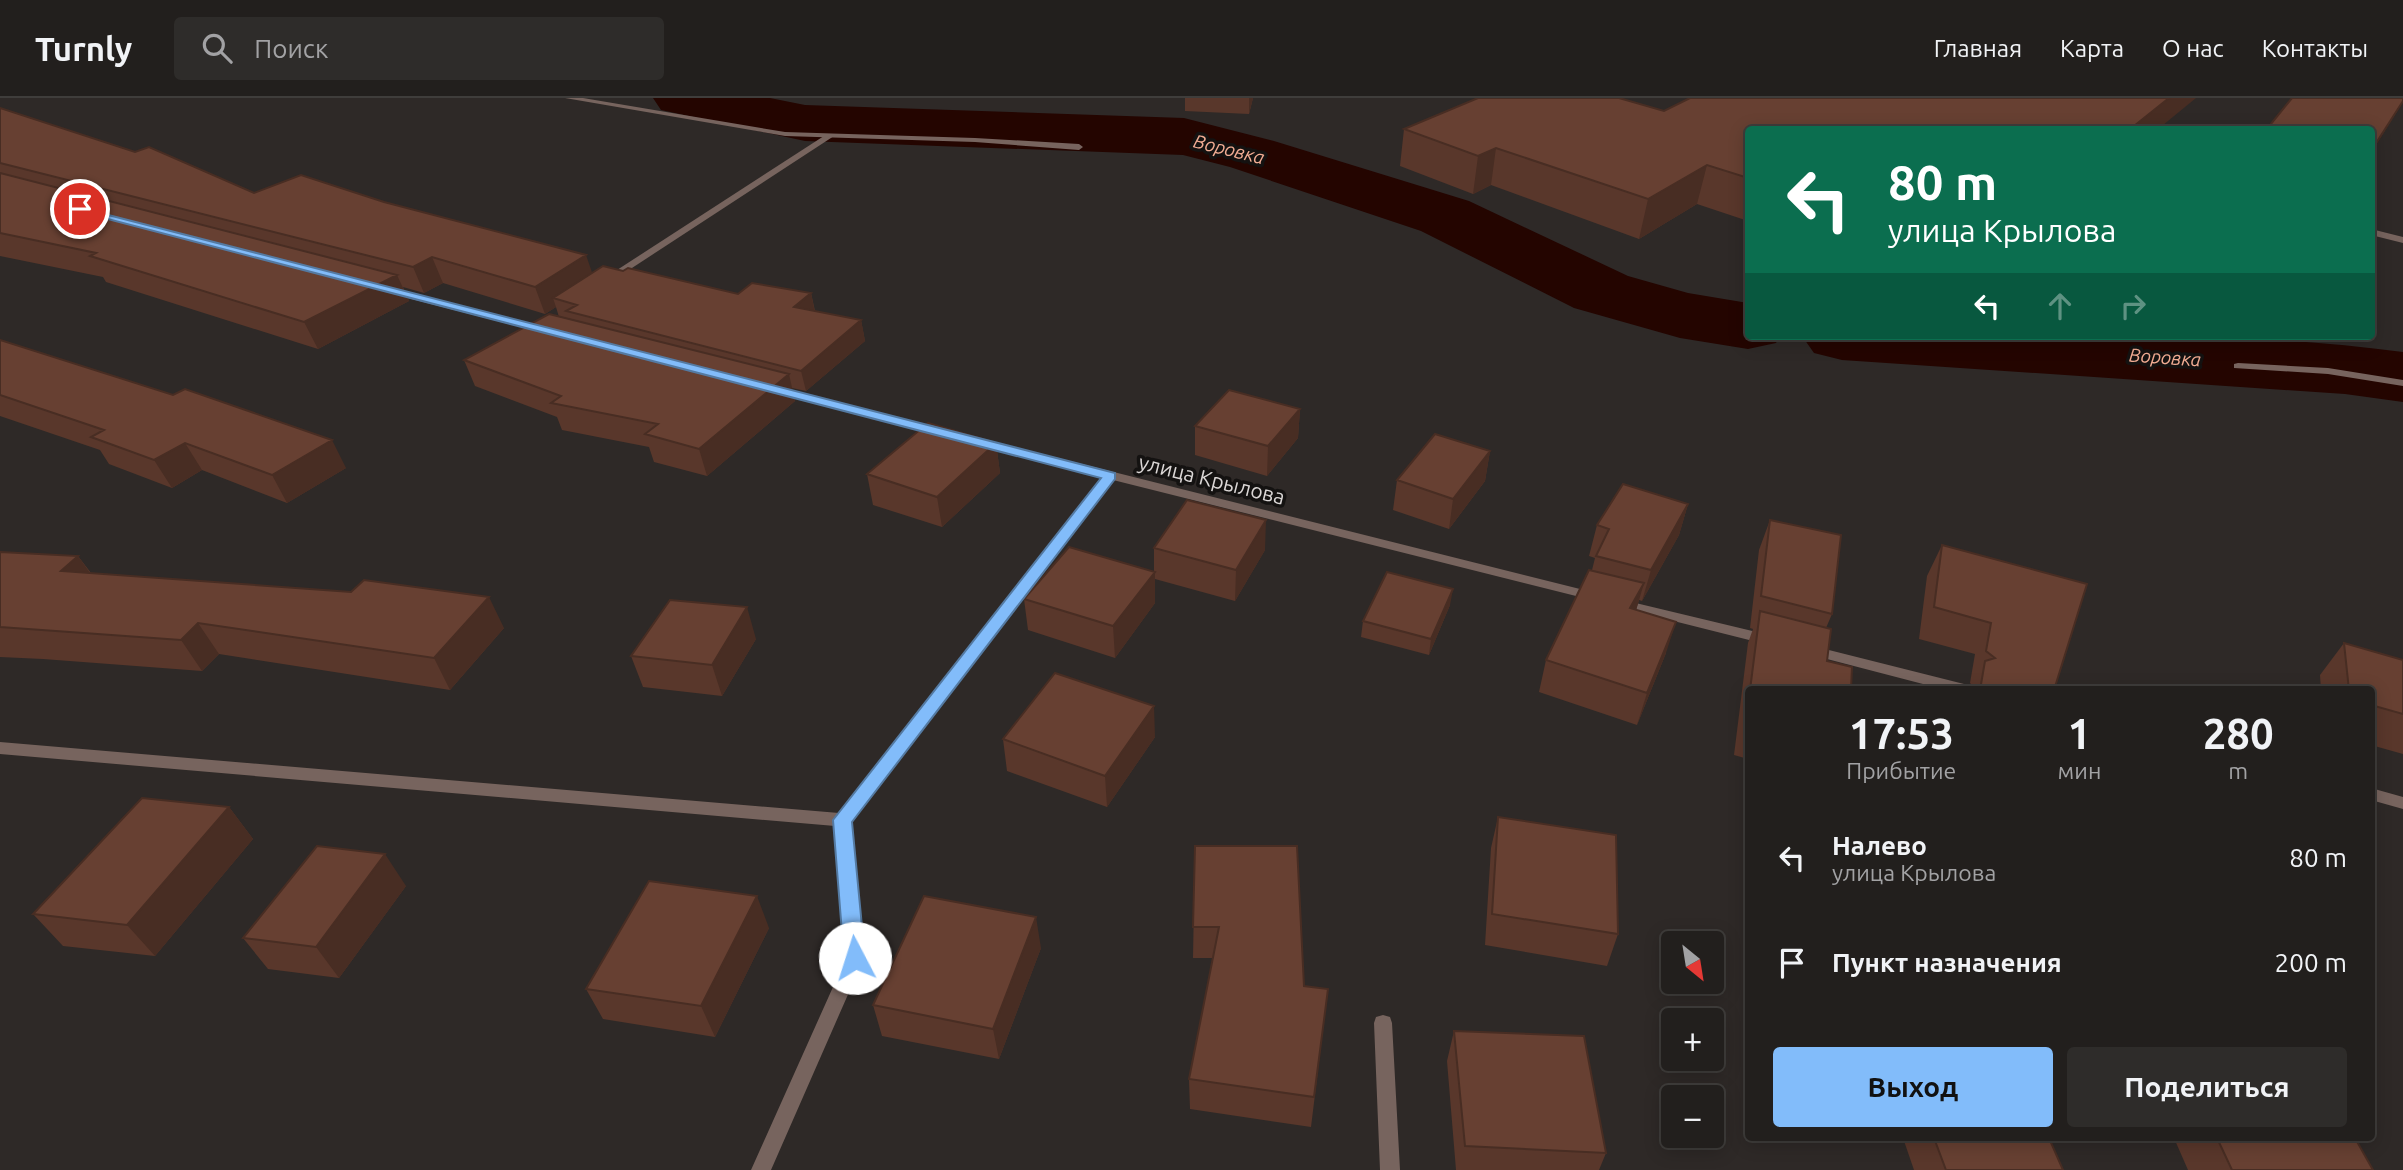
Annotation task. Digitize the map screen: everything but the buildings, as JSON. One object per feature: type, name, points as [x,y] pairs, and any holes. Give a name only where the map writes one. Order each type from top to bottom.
[{"type":"street","points":[[569,98],[785,135],[975,139],[1079,146]]},
{"type":"street","points":[[591,291],[830,136]]},
{"type":"street","points":[[2375,233],[2403,240]]},
{"type":"street","points":[[375,287],[560,335]]},
{"type":"street","points":[[534,328],[545,320]]},
{"type":"street","points":[[2238,366],[2328,371],[2403,383]]},
{"type":"street","points":[[762,386],[949,434]]},
{"type":"street","name":"улица Крылова","points":[[963,438],[1780,643]]},
{"type":"street","points":[[761,1170],[855,958],[843,820],[1110,476]]},
{"type":"street","points":[[1793,646],[1952,686]]},
{"type":"street","points":[[0,748],[843,820]]},
{"type":"street","points":[[2375,795],[2403,803]]},
{"type":"street","points":[[1383,1023],[1390,1170]]},
{"type":"waterway","name":"Воровка","points":[[682,98],[805,123],[1184,137],[1252,154],[1445,216],[1601,292],[1680,315],[1745,326]]},
{"type":"waterway","name":"Воровка","points":[[1903,340],[2345,369],[2403,377]]},
{"type":"route","points":[[80,209],[1110,476],[843,820],[855,958]]}]
